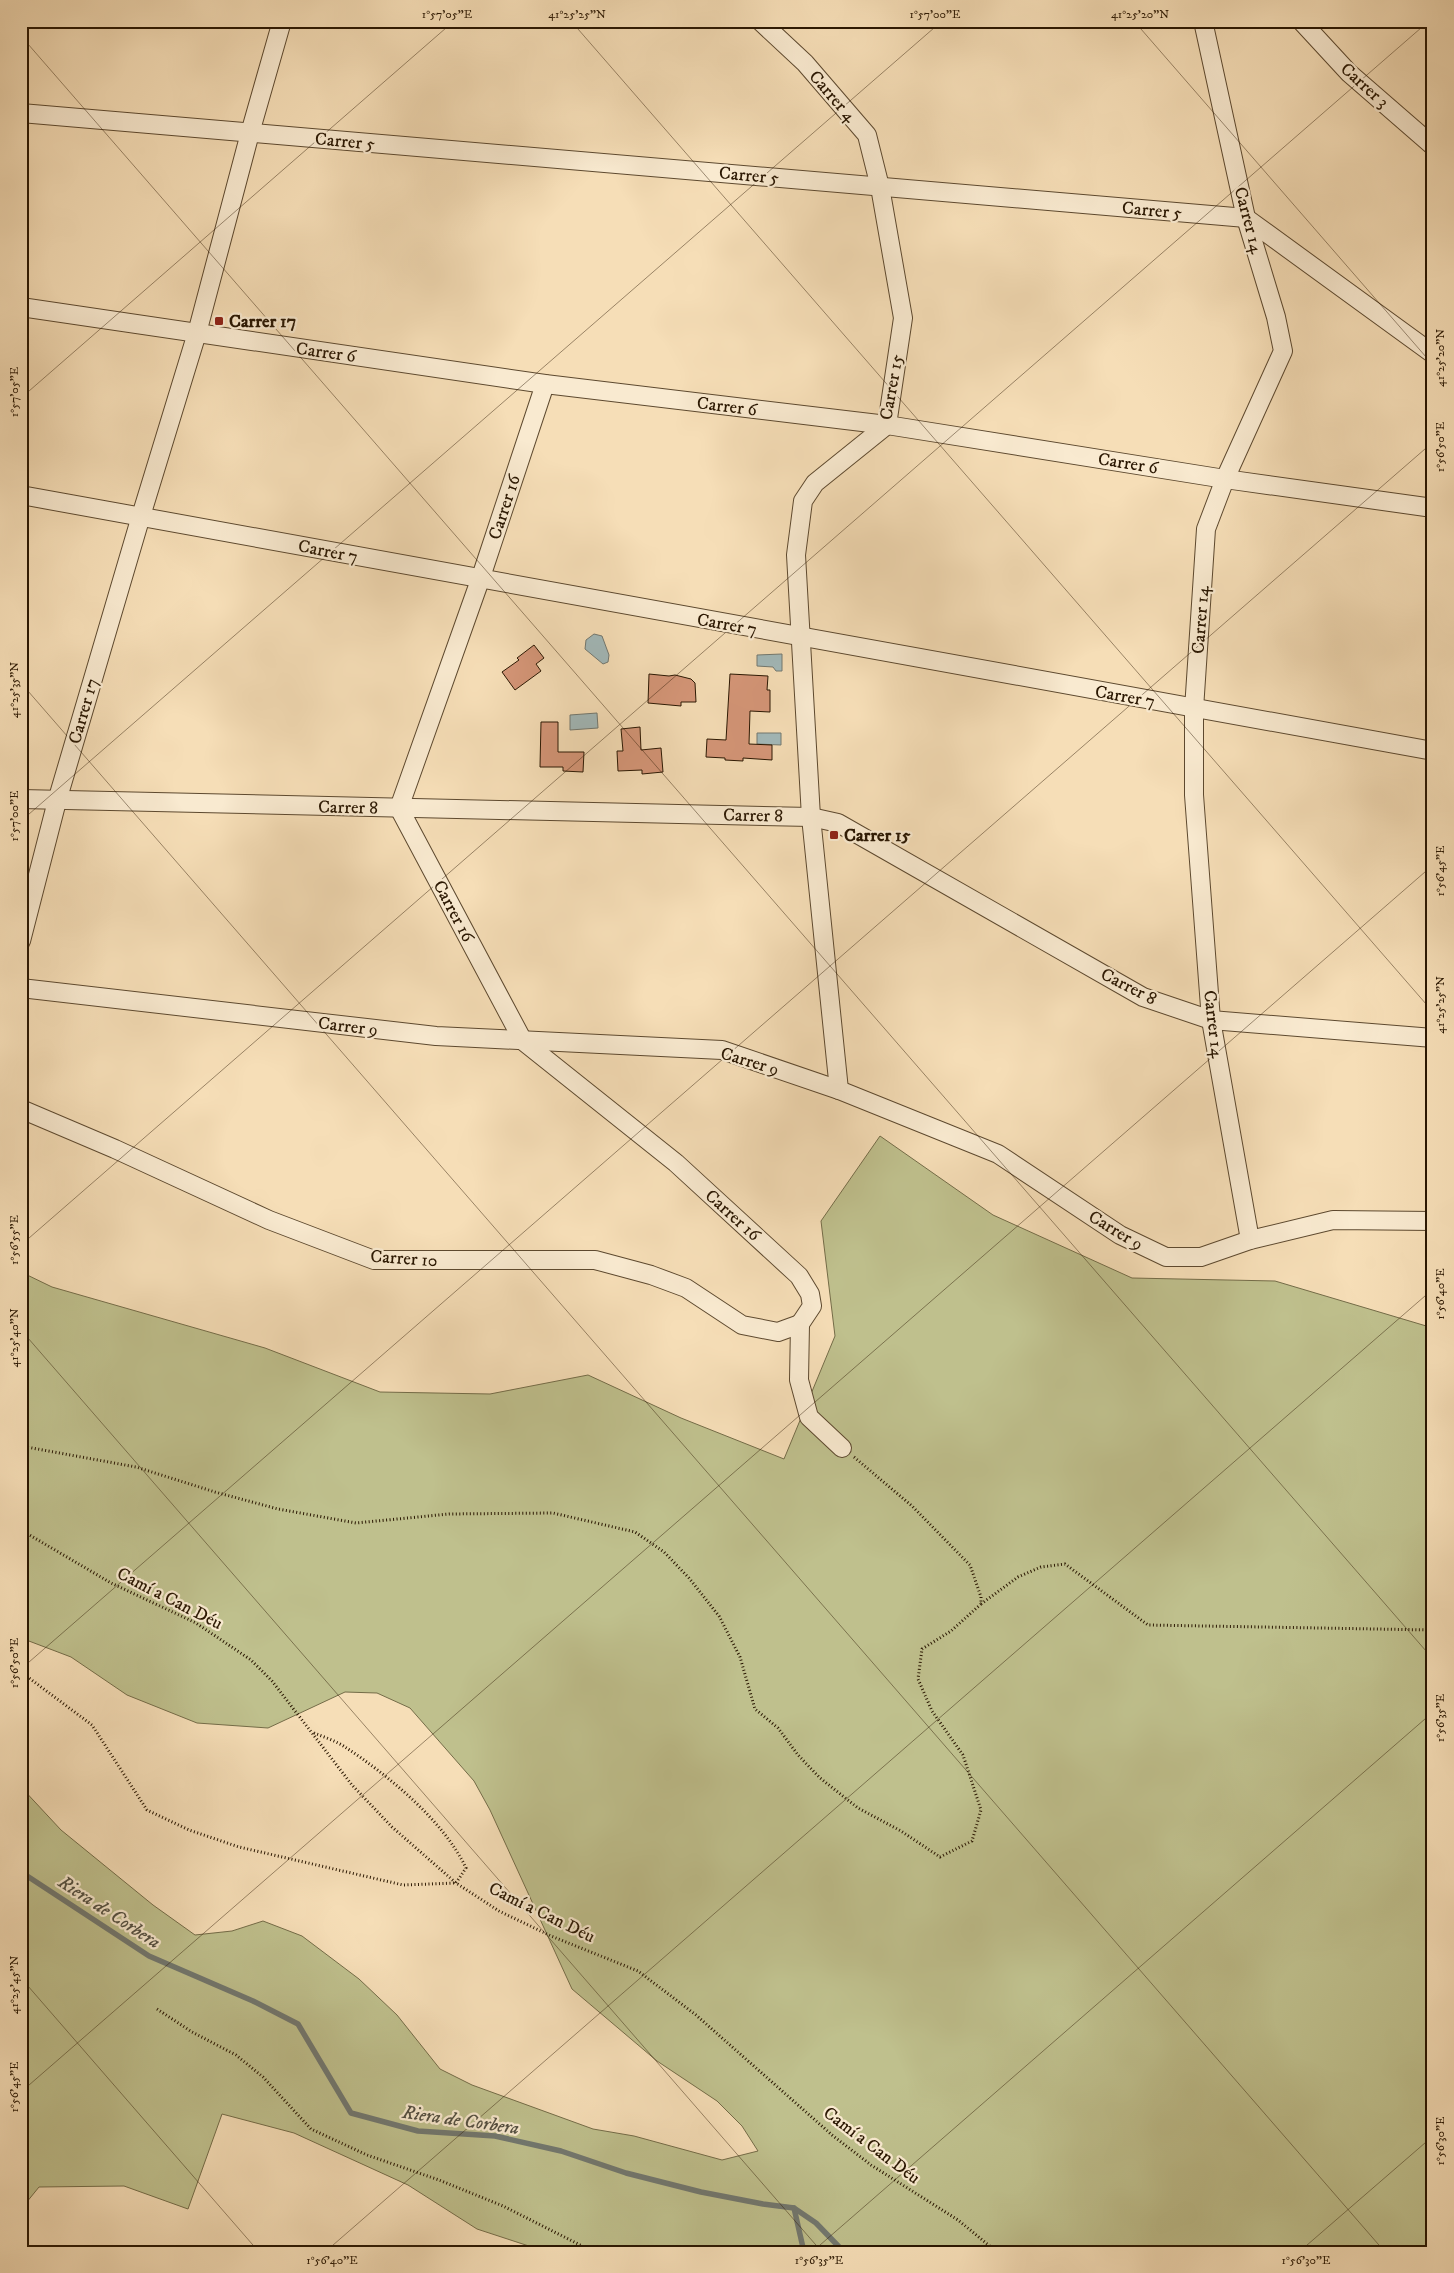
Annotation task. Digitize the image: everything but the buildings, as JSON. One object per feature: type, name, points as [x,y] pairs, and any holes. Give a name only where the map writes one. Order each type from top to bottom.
[{"type":"street","name":"Carrer 17","points":[[21,941],[57,801],[197,334],[250,133],[282,21]]},
{"type":"street","name":"Carrer 4","points":[[760,21],[805,63],[867,135],[880,186]]},
{"type":"street","name":"Carrer 14","points":[[1203,21],[1246,218],[1276,317],[1282,351],[1225,479],[1206,529],[1194,708],[1194,795],[1211,1020],[1250,1240]]},
{"type":"street","name":"Carrer 3","points":[[1301,21],[1349,73],[1433,146]]},
{"type":"street","name":"Carrer 5","points":[[21,113],[1246,218]]},
{"type":"street","name":"Carrer 15","points":[[840,1090],[811,817],[796,555],[803,501],[816,483],[887,425],[903,318],[880,186]]},
{"type":"street","points":[[1246,218],[1433,354]]},
{"type":"street","name":"Carrer 6","points":[[21,307],[545,384],[887,425],[1225,479],[1433,508]]},
{"type":"street","name":"Carrer 16","points":[[545,384],[480,580],[399,808],[523,1041],[676,1163],[799,1276],[810,1294],[812,1306],[800,1324]]},
{"type":"street","name":"Carrer 7","points":[[21,495],[480,580],[1433,751]]},
{"type":"street","name":"Carrer 8","points":[[21,799],[811,817],[838,823],[1144,997],[1211,1020],[1433,1038]]},
{"type":"street","name":"Carrer 9","points":[[21,988],[436,1036],[722,1050],[840,1090],[998,1154],[1120,1235],[1166,1258],[1201,1256],[1250,1240],[1333,1220],[1433,1221]]},
{"type":"street","name":"Carrer 10","points":[[21,1109],[115,1149],[269,1220],[374,1260],[595,1260],[651,1275],[686,1288],[742,1325],[778,1332],[800,1324]]},
{"type":"street","points":[[800,1324],[799,1380],[809,1417],[842,1448]]},
{"type":"path","points":[[21,1446],[136,1466],[215,1492],[278,1509],[356,1523],[449,1514],[552,1513],[635,1532],[664,1552],[683,1571],[718,1616],[740,1657],[755,1709],[778,1728],[798,1755],[820,1778],[858,1808],[901,1831],[940,1857],[972,1841],[981,1810],[963,1755],[932,1711],[918,1679],[922,1649],[951,1631],[980,1604],[1018,1577],[1041,1567],[1065,1564],[1148,1625],[1433,1630]]},
{"type":"path","points":[[842,1448],[912,1506],[970,1565],[981,1597],[980,1604]]},
{"type":"path","name":"Camí a Can Déu","points":[[21,1530],[111,1583],[196,1623],[251,1660],[272,1681],[352,1785],[392,1826],[456,1883],[508,1915],[551,1936],[638,1971],[696,2016],[840,2141],[892,2179],[958,2220],[997,2252]]},
{"type":"path","points":[[21,1672],[92,1725],[147,1810],[189,1830],[240,1847],[403,1885],[456,1883],[466,1868],[460,1856],[437,1826],[412,1801],[371,1766],[343,1746],[313,1733]]},
{"type":"path","points":[[158,2009],[192,2032],[236,2054],[262,2077],[311,2128],[367,2155],[439,2180],[503,2206],[594,2252]]},
{"type":"green space","points":[[880,1136],[993,1215],[1132,1278],[1275,1281],[1433,1328],[1433,2252],[547,2252],[477,2229],[408,2185],[294,2133],[222,2114],[188,2209],[124,2186],[39,2187],[26,2203],[21,2232],[21,1787],[61,1830],[153,1905],[195,1935],[232,1931],[263,1921],[302,1936],[359,1979],[397,2015],[440,2069],[472,2085],[593,2129],[634,2136],[722,2160],[758,2151],[742,2126],[717,2101],[657,2061],[572,1989],[490,1810],[474,1781],[410,1708],[377,1693],[345,1692],[268,1728],[197,1723],[127,1695],[71,1657],[21,1638],[21,1272],[52,1287],[265,1348],[380,1392],[490,1394],[588,1375],[681,1418],[784,1459],[835,1336],[821,1221]]},
{"type":"water","points":[[594,634],[602,636],[609,655],[608,662],[603,664],[585,649],[586,640]]},
{"type":"water","points":[[782,654],[782,671],[776,671],[773,667],[757,666],[757,655]]},
{"type":"water","points":[[597,713],[598,728],[570,730],[570,715]]},
{"type":"water","points":[[757,733],[781,733],[781,745],[757,744]]},
{"type":"waterway","name":"Riera de Corbera","points":[[21,1872],[149,1956],[253,2001],[298,2024],[351,2113],[418,2131],[495,2136],[561,2151],[626,2173],[701,2192],[794,2208],[816,2223],[844,2252]]},
{"type":"waterway","points":[[794,2208],[804,2252]]},
{"type":"place","name":"Carrer 17","points":[[219,321]]},
{"type":"place","name":"Carrer 15","points":[[834,835]]}]
